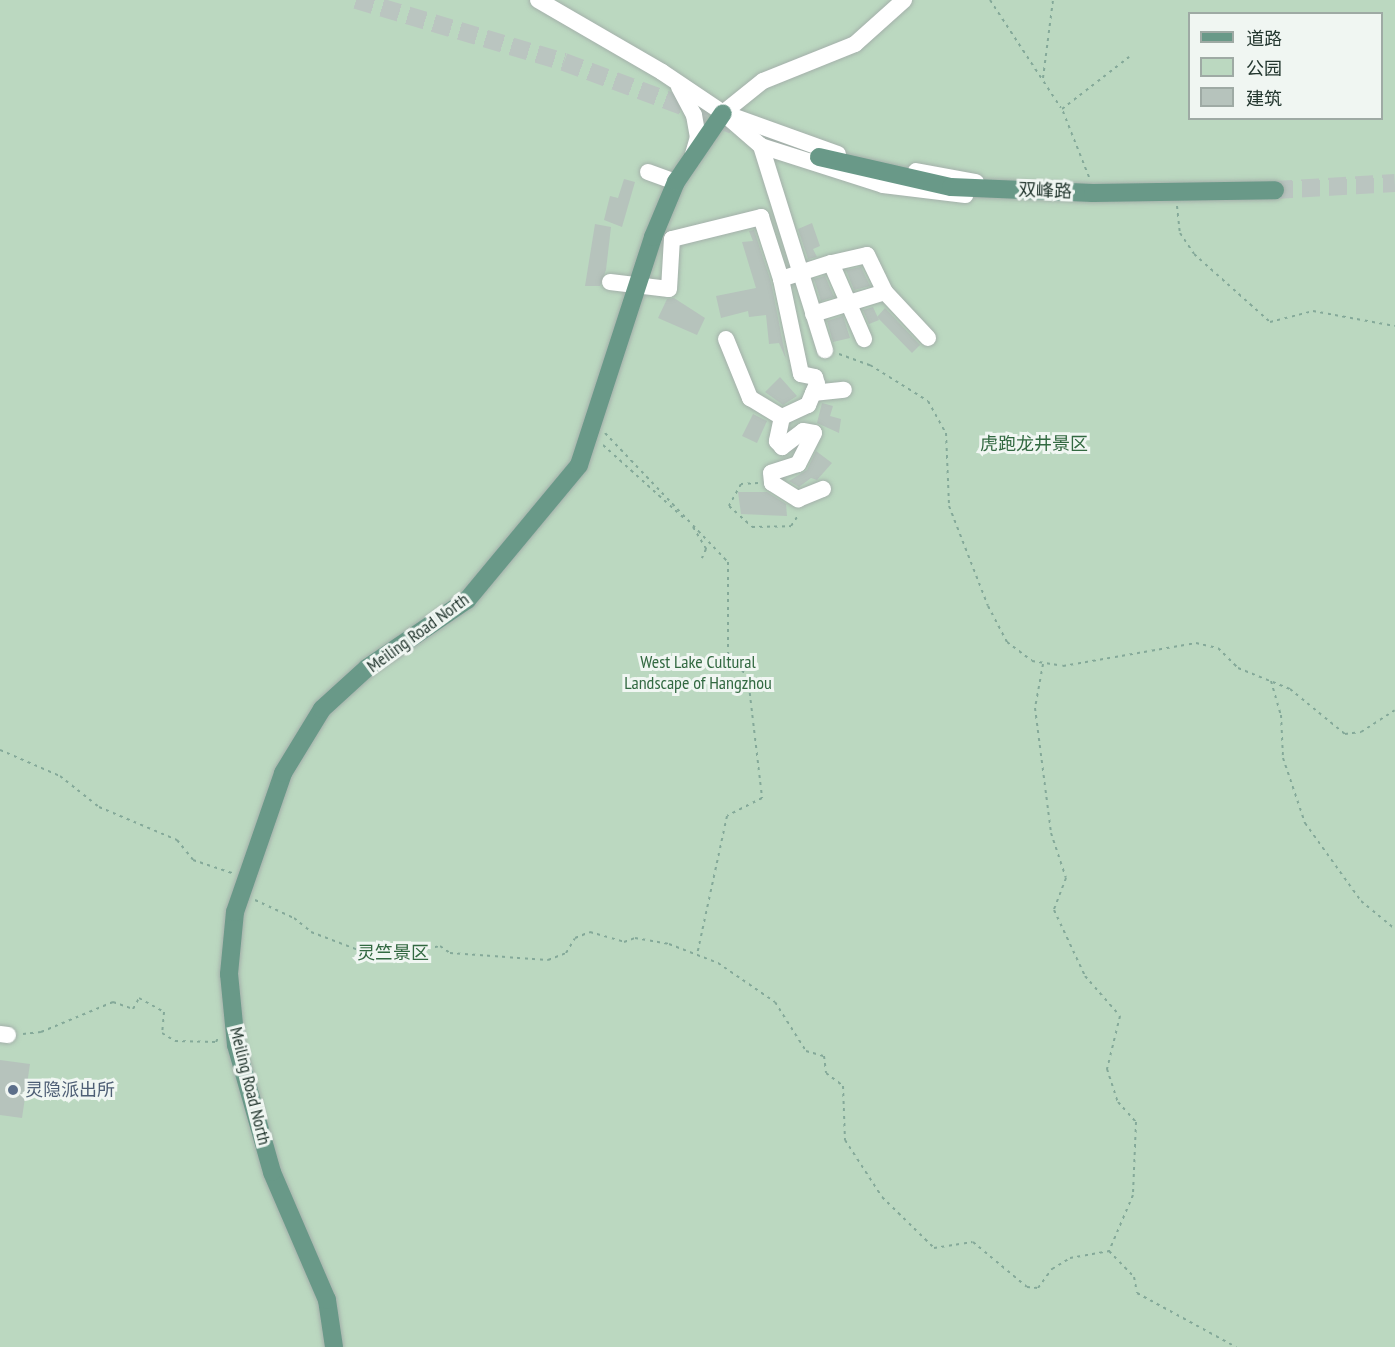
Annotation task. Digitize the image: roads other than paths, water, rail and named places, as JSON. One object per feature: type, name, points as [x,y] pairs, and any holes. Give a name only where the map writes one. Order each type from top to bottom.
[{"type":"main road","name":"Meiling Road North","points":[[334,1347],[327,1300],[272,1172],[236,1045],[229,974],[241,895],[283,773],[322,709],[367,668],[467,600],[557,495],[598,433],[636,289],[676,182],[723,113]]},
{"type":"main road","name":"双峰路","points":[[819,157],[951,188],[1093,193],[1275,190]]},
{"type":"street","points":[[538,0],[662,72],[723,113],[761,146],[884,185],[938,194],[1018,190]]},
{"type":"street","name":"Meiling Road North","points":[[723,113],[763,81],[855,44],[904,0]]},
{"type":"street","points":[[662,72],[682,89],[694,115],[698,137],[691,160]]},
{"type":"street","points":[[723,113],[876,164],[1018,190]]},
{"type":"street","points":[[761,146],[825,350]]},
{"type":"street","points":[[648,172],[676,182]]},
{"type":"street","points":[[610,282],[636,289],[669,290],[672,238],[761,217],[781,279],[801,374],[815,377],[813,393],[808,405],[782,417]]},
{"type":"street","points":[[781,279],[831,263],[867,255],[885,292],[928,338]]},
{"type":"street","points":[[831,263],[851,304],[864,339]]},
{"type":"street","points":[[813,314],[885,292]]},
{"type":"street","points":[[726,339],[750,398],[782,417]]},
{"type":"street","points":[[813,393],[844,390]]},
{"type":"street","points":[[782,417],[777,441],[782,447],[803,431],[814,433],[798,464],[771,473],[772,483],[798,499],[823,489]]},
{"type":"tunnel","points":[[356,0],[564,62],[819,157]]},
{"type":"tunnel","points":[[1275,190],[1395,183]]},
{"type":"place","name":"灵隐派出所","points":[[13,1090]]},
{"type":"park label","name":"虎跑龙井景区","points":[[1034,444]]},
{"type":"park label","name":"West Lake Cultural Landscape of Hangzhou","points":[[698,673]]},
{"type":"park label","name":"灵竺景区","points":[[393,953]]}]
